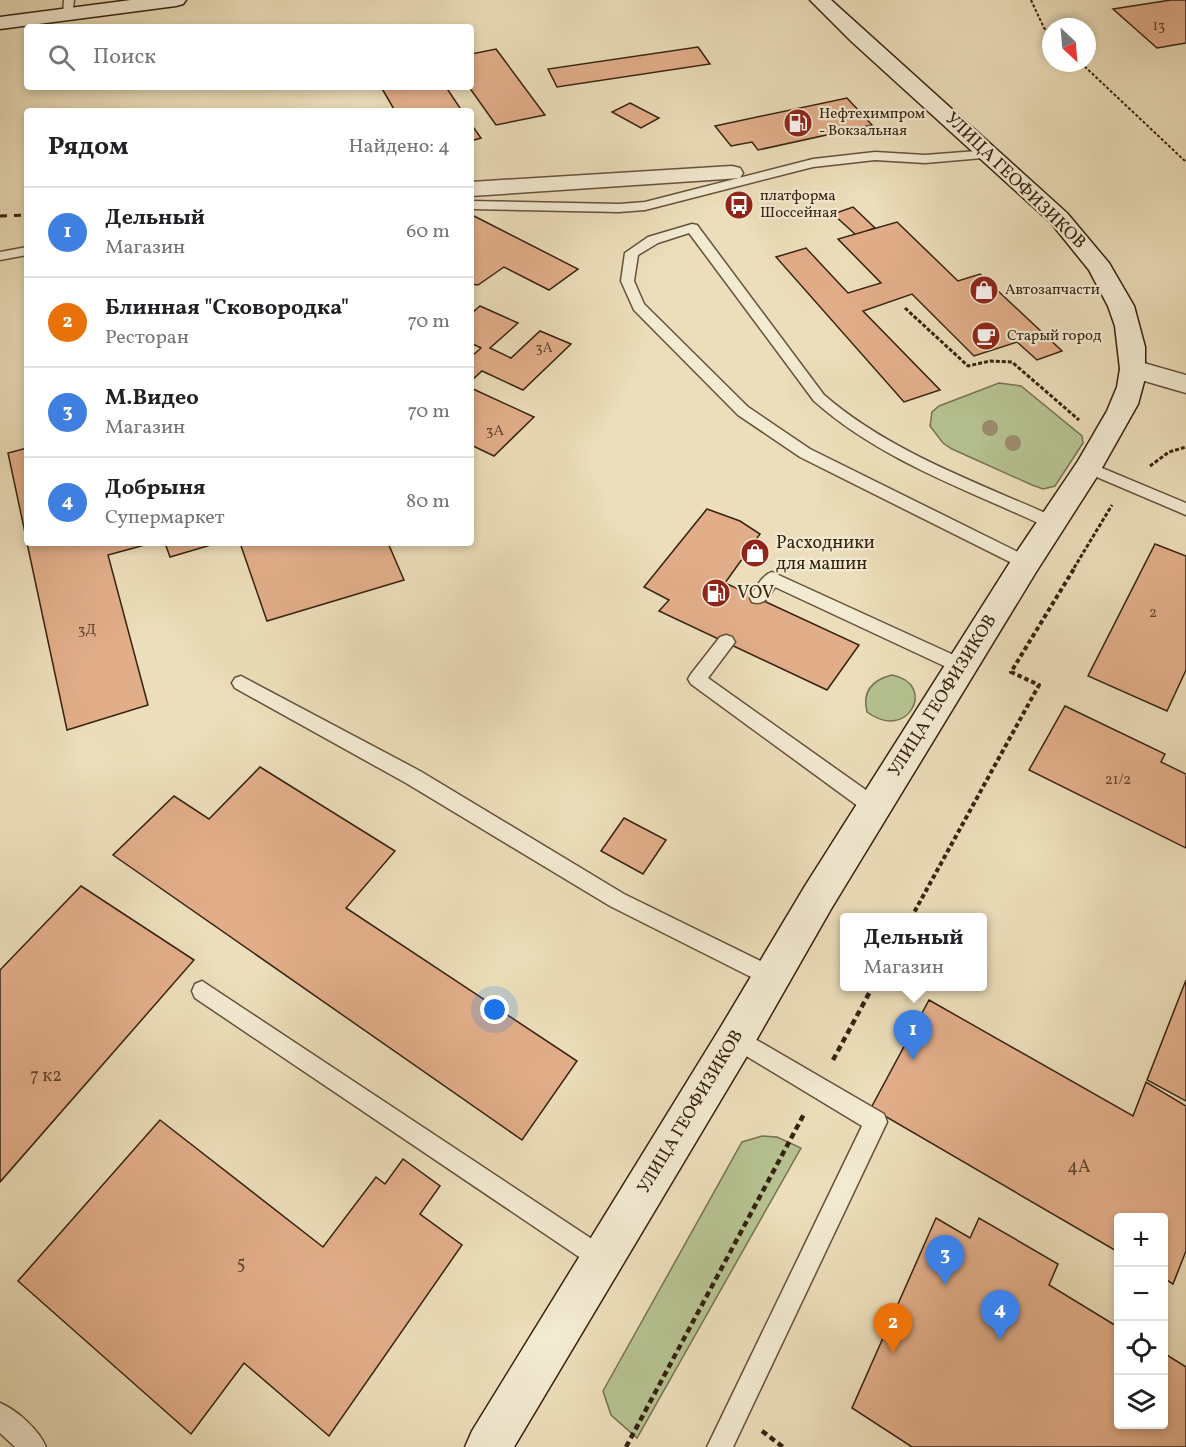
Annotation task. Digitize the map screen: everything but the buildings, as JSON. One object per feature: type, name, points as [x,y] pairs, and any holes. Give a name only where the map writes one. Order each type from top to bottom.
[{"type":"main road","points":[[0,23],[69,7],[176,0]]},
{"type":"main road","name":"УЛИЦА ГЕОФИЗИКОВ","points":[[501,1442],[602,1259],[736,1038],[770,976],[873,806],[963,667],[1026,563],[1089,468],[1123,410],[1131,389],[1132,341],[1127,320],[1116,294],[1085,247],[1059,218],[820,0]]},
{"type":"main road","points":[[474,189],[732,173]]},
{"type":"main road","points":[[1133,369],[1186,384]]},
{"type":"lane","points":[[474,205],[619,208],[645,206],[813,163],[875,156],[925,159],[990,154]]},
{"type":"lane","points":[[1026,563],[805,453],[743,411],[639,307],[626,286],[626,275],[632,253],[653,240],[692,228],[819,398],[840,417],[865,435],[891,448],[1053,523]]},
{"type":"lane","points":[[0,256],[24,252]]},
{"type":"lane","points":[[1089,468],[1186,509]]},
{"type":"lane","points":[[758,598],[772,578],[963,667]]},
{"type":"lane","points":[[726,642],[697,679],[873,806]]},
{"type":"lane","points":[[241,683],[413,777],[617,900],[770,976]]},
{"type":"lane","points":[[202,991],[602,1259]]},
{"type":"lane","points":[[720,1447],[876,1122],[736,1038]]},
{"type":"lane","points":[[0,1416],[33,1447]]},
{"type":"path","points":[[1030,0],[1042,24]]},
{"type":"path","points":[[1090,72],[1186,162]]},
{"type":"path","points":[[905,308],[968,366],[990,361],[1012,362],[1080,420]]},
{"type":"path","points":[[914,913],[1040,685],[1011,672],[1125,484],[1169,452],[1186,447]]},
{"type":"path","points":[[626,1447],[871,991]]},
{"type":"green space","points":[[999,383],[1021,386],[1082,436],[1083,443],[1055,486],[1043,489],[952,449],[943,443],[930,426],[932,412],[939,406]]},
{"type":"green space","points":[[892,675],[906,680],[913,689],[915,699],[912,708],[905,716],[895,721],[882,720],[867,712],[867,693],[879,680]]},
{"type":"green space","points":[[762,1136],[777,1137],[801,1148],[637,1438],[611,1415],[603,1391],[742,1142]]},
{"type":"railway","points":[[0,216],[24,215]]},
{"type":"place","name":"Нефтехимпром - Вокзальная","points":[[798,123]]},
{"type":"place","name":"платформа Шоссейная","points":[[739,205]]},
{"type":"place","name":"Автозапчасти","points":[[984,290]]},
{"type":"place","name":"Старый город","points":[[986,336]]},
{"type":"place","name":"Расходники для машин","points":[[755,553]]},
{"type":"place","name":"VOV","points":[[716,593]]},
{"type":"place","name":"Дельный","points":[[913,1060]]},
{"type":"place","name":"М.Видео","points":[[945,1285]]},
{"type":"place","name":"Добрыня","points":[[1000,1340]]},
{"type":"place","name":"Блинная \"Сковородка\"","points":[[893,1353]]}]
